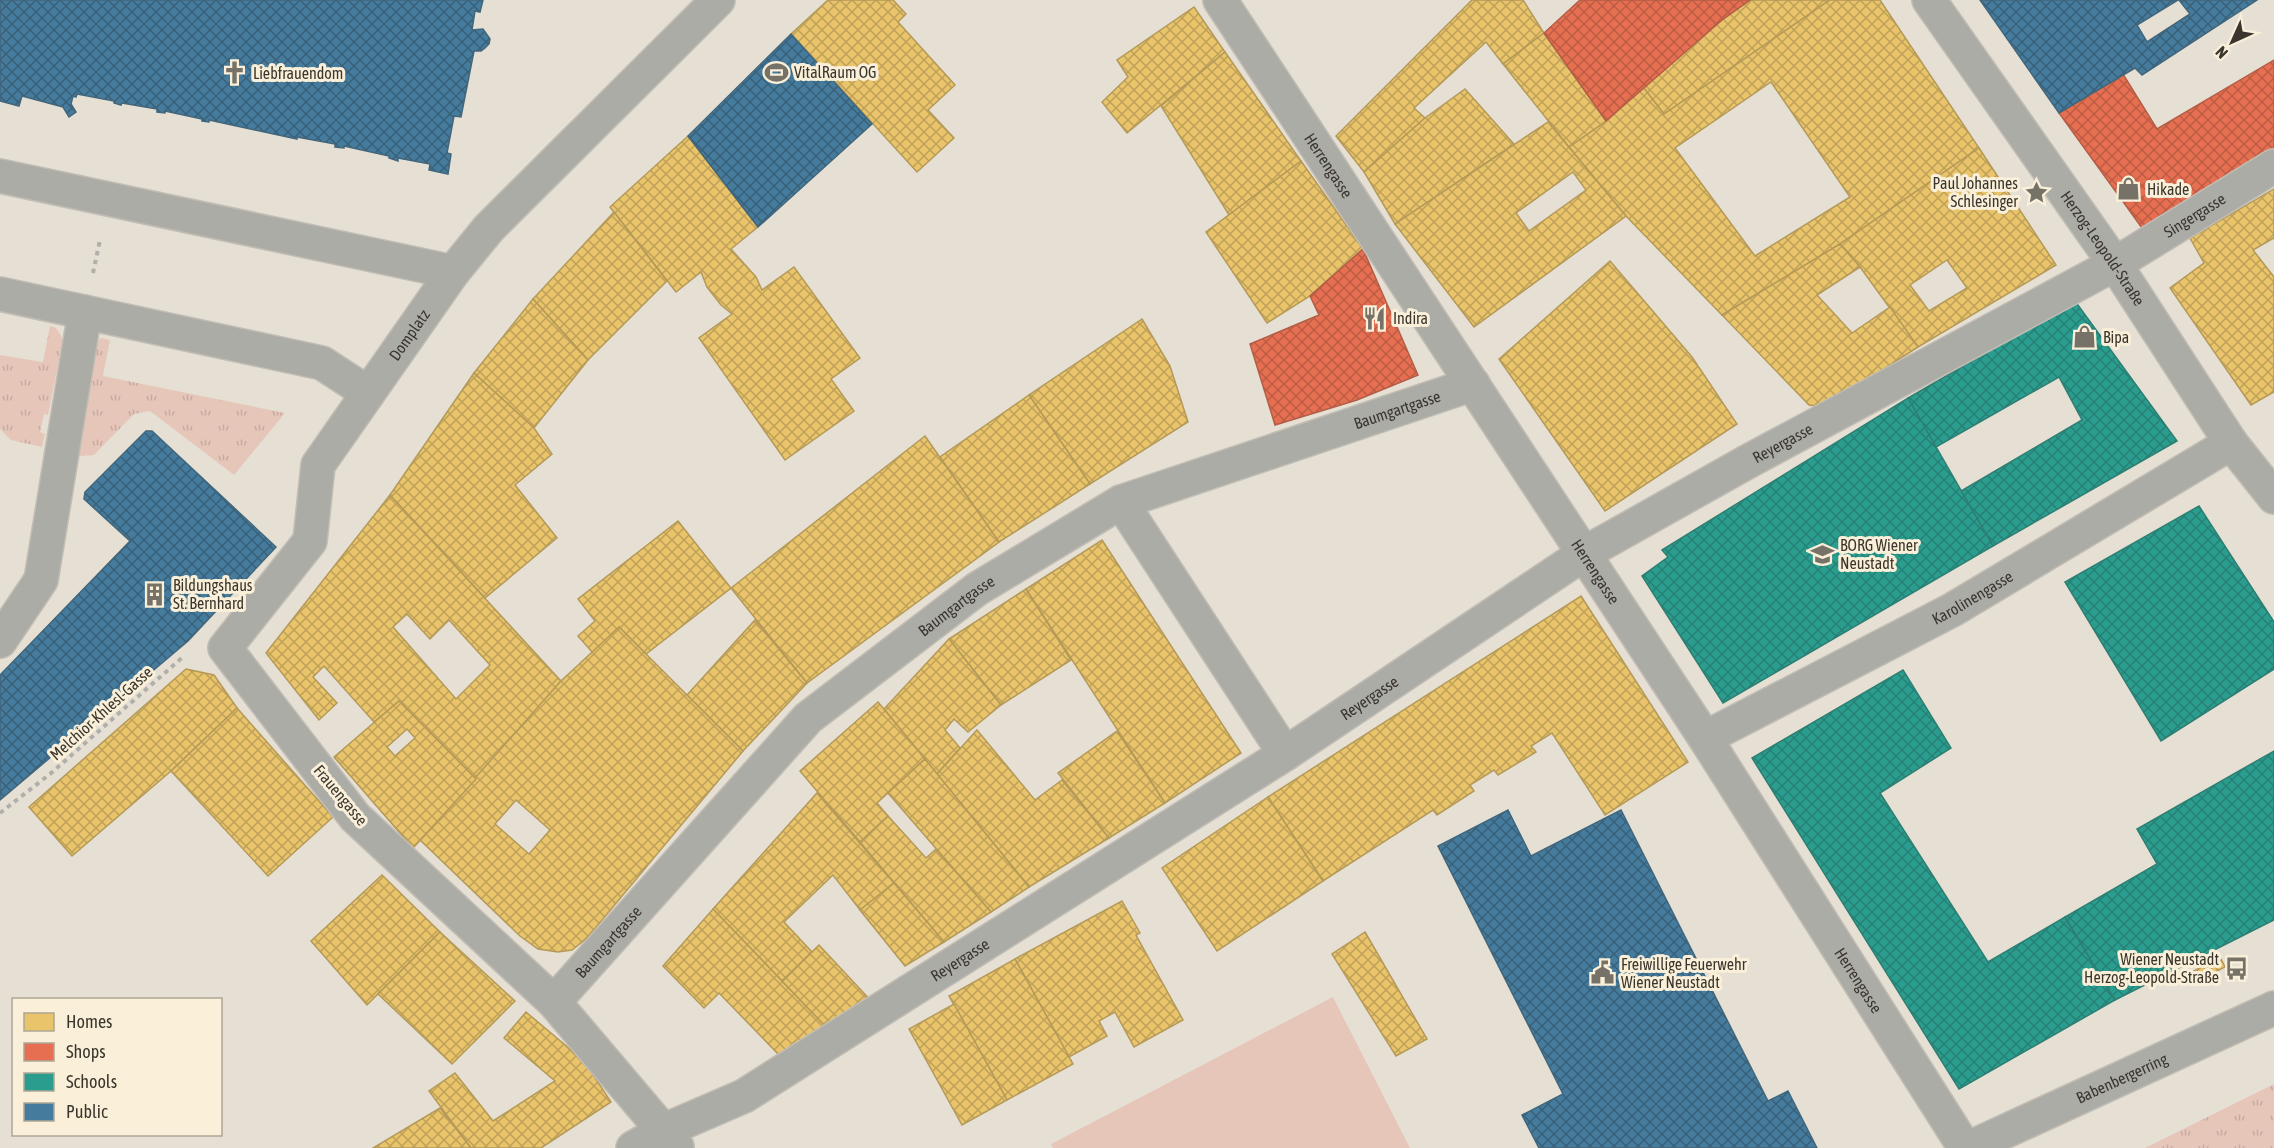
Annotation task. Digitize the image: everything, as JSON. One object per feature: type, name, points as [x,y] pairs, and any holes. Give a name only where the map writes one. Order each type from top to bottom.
[{"type":"street","name":"Domplatz","points":[[368,393],[453,272],[489,228],[718,0]]},
{"type":"street","name":"Herrengasse","points":[[1220,0],[1585,553],[1967,1148]]},
{"type":"street","name":"Herzog-Leopold-Straße","points":[[1929,0],[2115,264],[2231,444],[2274,497]]},
{"type":"street","name":"Singergasse","points":[[2115,264],[2274,166]]},
{"type":"street","points":[[0,176],[453,272]]},
{"type":"street","name":"Reyergasse","points":[[633,1148],[671,1140],[744,1096],[1285,754],[1585,553],[1747,462],[2115,264]]},
{"type":"street","points":[[0,294],[322,363],[368,393],[318,465],[310,541],[225,648]]},
{"type":"street","points":[[0,641],[40,580],[85,312]]},
{"type":"street","name":"Baumgartgasse","points":[[554,1002],[808,718],[977,589],[1121,502],[1473,384]]},
{"type":"street","name":"Karolinengasse","points":[[1705,738],[1952,610],[2231,444]]},
{"type":"street","points":[[1121,502],[1285,754]]},
{"type":"street","name":"Frauengasse","points":[[225,648],[356,817],[554,1002],[671,1140]]},
{"type":"street","name":"Babenbergerring","points":[[1967,1148],[2274,1008]]},
{"type":"path","points":[[85,312],[109,198]]},
{"type":"path","name":"Melchior-Khlesl-Gasse","points":[[0,813],[50,774],[190,650],[225,648]]},
{"type":"green space","points":[[50,326],[56,328],[63,339],[48,415],[44,414],[40,432],[45,434],[42,447],[11,440],[0,429],[0,355],[43,362]]},
{"type":"green space","points":[[101,338],[110,340],[103,376],[285,413],[234,475],[150,411],[134,414],[94,455],[71,454],[80,443],[91,348]]},
{"type":"green space","points":[[1333,997],[1410,1148],[1053,1148],[1051,1144]]},
{"type":"green space","points":[[2274,1084],[2274,1148],[2145,1148]]},
{"type":"building: Homes","points":[[828,0],[893,0],[906,14],[898,22],[955,85],[928,110],[954,138],[917,172],[791,34]]},
{"type":"building: Homes","points":[[1472,0],[1523,0],[1544,33],[1503,64],[1486,42],[1414,108],[1425,118],[1364,172],[1336,136]]},
{"type":"building: Homes","points":[[1750,0],[1830,0],[1664,114],[1643,87],[1722,20]]},
{"type":"building: Homes","points":[[1830,0],[1880,0],[1979,148],[1840,244],[1722,315],[1626,216],[1569,147],[1606,121],[1643,87],[1664,114]],"holes":[[[1771,82],[1850,197],[1755,256],[1675,148]]]},
{"type":"building: Homes","points":[[1194,7],[1225,52],[1127,133],[1102,102],[1128,77],[1117,60]]},
{"type":"building: Homes","points":[[1544,33],[1606,121],[1569,147],[1503,64]]},
{"type":"building: Homes","points":[[1225,52],[1301,161],[1229,215],[1161,106]]},
{"type":"building: Homes","points":[[1465,89],[1514,144],[1395,224],[1364,172],[1425,118]]},
{"type":"building: Homes","points":[[1548,122],[1626,216],[1474,327],[1395,224]],"holes":[[[1573,172],[1586,190],[1529,231],[1516,213]]]},
{"type":"building: Homes","points":[[688,136],[758,227],[731,249],[756,277],[762,290],[794,267],[860,358],[831,379],[854,411],[785,460],[699,338],[732,314],[721,305],[707,287],[701,272],[676,292],[610,207]]},
{"type":"building: Homes","points":[[1979,148],[2056,265],[1918,347],[1860,267],[1840,244]],"holes":[[[1947,260],[1967,288],[1929,311],[1910,285]]]},
{"type":"building: Homes","points":[[1301,161],[1363,249],[1310,296],[1267,323],[1206,232]]},
{"type":"building: Homes","points":[[2274,189],[2274,238],[2253,250],[2274,277],[2274,392],[2251,405],[2170,288],[2204,263],[2190,238]]},
{"type":"building: Homes","points":[[614,212],[667,281],[588,360],[533,299]]},
{"type":"building: Homes","points":[[1840,244],[1860,267],[1817,295],[1852,333],[1890,307],[1918,347],[1825,407],[1809,405],[1722,315]]},
{"type":"building: Homes","points":[[1610,261],[1692,357],[1737,424],[1605,511],[1499,359]]},
{"type":"building: Homes","points":[[533,299],[588,360],[534,428],[474,373]]},
{"type":"building: Homes","points":[[1142,319],[1170,366],[1188,422],[1090,484],[1029,395]]},
{"type":"building: Homes","points":[[474,373],[534,428],[552,454],[515,485],[557,538],[485,598],[390,495]]},
{"type":"building: Homes","points":[[1029,395],[1090,484],[999,542],[940,457]]},
{"type":"building: Homes","points":[[925,436],[999,542],[807,683],[731,588]]},
{"type":"building: Homes","points":[[390,495],[561,681],[476,779],[399,701],[374,722],[324,666],[313,677],[337,703],[319,720],[266,653]],"holes":[[[407,614],[430,639],[449,620],[490,665],[456,699],[393,627]]]},
{"type":"building: Homes","points":[[678,521],[731,588],[646,654],[619,627],[593,653],[578,636],[595,621],[578,599]]},
{"type":"building: Homes","points":[[1102,540],[1241,753],[1165,803],[1026,589]]},
{"type":"building: Homes","points":[[1026,589],[1071,660],[1001,705],[949,639]]},
{"type":"building: Homes","points":[[1581,596],[1688,762],[1605,815],[1552,733],[1531,746],[1536,752],[1498,775],[1494,770],[1470,785],[1474,791],[1437,815],[1433,810],[1323,881],[1268,797]]},
{"type":"building: Homes","points":[[755,620],[807,683],[743,751],[687,695]]},
{"type":"building: Homes","points":[[619,627],[743,751],[587,938],[572,950],[558,952],[538,949],[520,936],[420,840],[561,681]],"holes":[[[516,800],[550,830],[529,854],[495,824]]]},
{"type":"building: Homes","points":[[949,639],[1001,705],[968,732],[954,719],[945,730],[960,748],[937,774],[884,709]]},
{"type":"building: Homes","points":[[186,669],[214,675],[237,708],[171,771],[72,856],[29,807]]},
{"type":"building: Homes","points":[[399,701],[476,779],[413,848],[334,757]],"holes":[[[407,729],[415,738],[395,756],[387,747]]]},
{"type":"building: Homes","points":[[878,702],[925,759],[877,803],[888,816],[860,842],[800,771]]},
{"type":"building: Homes","points":[[237,708],[333,817],[268,876],[171,771]]},
{"type":"building: Homes","points":[[977,730],[1035,800],[1062,780],[1109,838],[1029,887],[937,774]]},
{"type":"building: Homes","points":[[1117,731],[1165,803],[1109,838],[1058,773]]},
{"type":"building: Homes","points":[[925,759],[1029,887],[991,912],[888,793]]},
{"type":"building: Homes","points":[[817,793],[894,883],[860,910],[833,875],[784,922],[812,952],[782,981],[713,909]]},
{"type":"building: Homes","points":[[1268,797],[1323,881],[1217,951],[1162,868]]},
{"type":"building: Homes","points":[[888,816],[926,858],[936,849],[991,912],[944,942],[860,842]]},
{"type":"building: Homes","points":[[382,875],[440,932],[367,1005],[311,941]]},
{"type":"building: Homes","points":[[894,883],[944,942],[905,966],[860,910]]},
{"type":"building: Homes","points":[[1122,901],[1140,933],[1136,935],[1183,1020],[1134,1047],[1115,1012],[1099,1021],[1107,1036],[1069,1057],[1015,959]]},
{"type":"building: Homes","points":[[713,909],[830,1031],[782,1058],[719,993],[704,1008],[663,966]]},
{"type":"building: Homes","points":[[440,932],[515,1001],[452,1064],[378,994]]},
{"type":"building: Homes","points":[[1365,932],[1427,1039],[1396,1056],[1332,954]]},
{"type":"building: Homes","points":[[819,945],[875,1005],[830,1031],[782,981]]},
{"type":"building: Homes","points":[[2220,957],[2225,967],[2193,983],[2188,974]]},
{"type":"building: Homes","points":[[1015,959],[1073,1064],[1007,1100],[949,996]]},
{"type":"building: Homes","points":[[954,1004],[1007,1100],[962,1125],[909,1029]]},
{"type":"building: Homes","points":[[526,1012],[584,1061],[611,1102],[541,1148],[471,1148],[429,1091],[455,1073],[493,1121],[555,1081],[504,1038]]},
{"type":"building: Homes","points":[[440,1108],[471,1148],[373,1148]]},
{"type":"building: Shops","points":[[1580,0],[1750,0],[1722,20],[1606,121],[1544,33]]},
{"type":"building: Shops","points":[[2274,60],[2274,148],[2147,235],[2059,113],[2123,74],[2157,129]]},
{"type":"building: Shops","points":[[1363,249],[1418,375],[1357,400],[1275,425],[1250,344],[1319,315],[1310,296]]},
{"type":"building: Schools","points":[[2075,301],[2177,441],[1993,546],[1961,491],[2082,420],[2059,377],[1936,447],[1908,398]]},
{"type":"building: Schools","name":"BORG Wiener Neustadt","points":[[1908,398],[1993,546],[1723,703],[1642,576],[1668,557],[1662,550]]},
{"type":"building: Schools","points":[[2199,506],[2274,622],[2274,669],[2161,741],[2065,582]]},
{"type":"building: Schools","points":[[1903,670],[1951,748],[1880,793],[1988,962],[2065,917],[2115,1000],[1959,1089],[1752,758]]},
{"type":"building: Schools","points":[[2274,751],[2274,920],[2115,1000],[2065,917],[2157,864],[2137,829]]},
{"type":"building: Public","name":"Liebfrauendom","points":[[0,0],[483,0],[480,12],[475,11],[472,30],[483,29],[490,39],[489,44],[481,51],[474,51],[461,117],[454,116],[447,153],[451,154],[448,174],[429,170],[430,164],[398,158],[398,161],[389,156],[344,146],[344,148],[335,147],[335,144],[297,137],[297,139],[209,120],[209,122],[202,121],[202,119],[165,111],[165,113],[157,112],[157,109],[122,103],[121,105],[114,101],[77,94],[76,97],[73,96],[71,104],[76,112],[69,117],[63,107],[22,96],[19,106],[0,101]]},
{"type":"building: Public","points":[[1980,0],[2178,0],[2137,25],[2147,42],[2190,14],[2179,0],[2257,0],[2142,75],[2135,68],[2059,113]]},
{"type":"building: Public","points":[[791,34],[872,124],[758,227],[688,136]]},
{"type":"building: Public","name":"Bildungshaus St. Bernhard","points":[[146,431],[152,431],[276,547],[188,641],[0,800],[0,675],[130,541],[84,499],[85,492]]},
{"type":"building: Public","name":"Freiwillige Feuerwehr Wiener Neustadt","points":[[1508,810],[1531,856],[1621,810],[1768,1101],[1788,1091],[1817,1148],[1539,1148],[1522,1115],[1563,1094],[1438,846]]},
{"type":"place","name":"VitalRaum OG","points":[[776,72]]},
{"type":"place","name":"Liebfrauendom","points":[[235,73]]},
{"type":"place","name":"Hikade","points":[[2129,189]]},
{"type":"place","name":"Paul Johannes Schlesinger","points":[[2036,192]]},
{"type":"place","name":"Indira","points":[[1375,318]]},
{"type":"place","name":"Bipa","points":[[2085,337]]},
{"type":"place","name":"BORG Wiener Neustadt","points":[[1822,554]]},
{"type":"place","name":"Bildungshaus St. Bernhard","points":[[155,594]]},
{"type":"place","name":"Wiener Neustadt Herzog-Leopold-Straße","points":[[2237,968]]},
{"type":"place","name":"Freiwillige Feuerwehr Wiener Neustadt","points":[[1603,973]]}]
